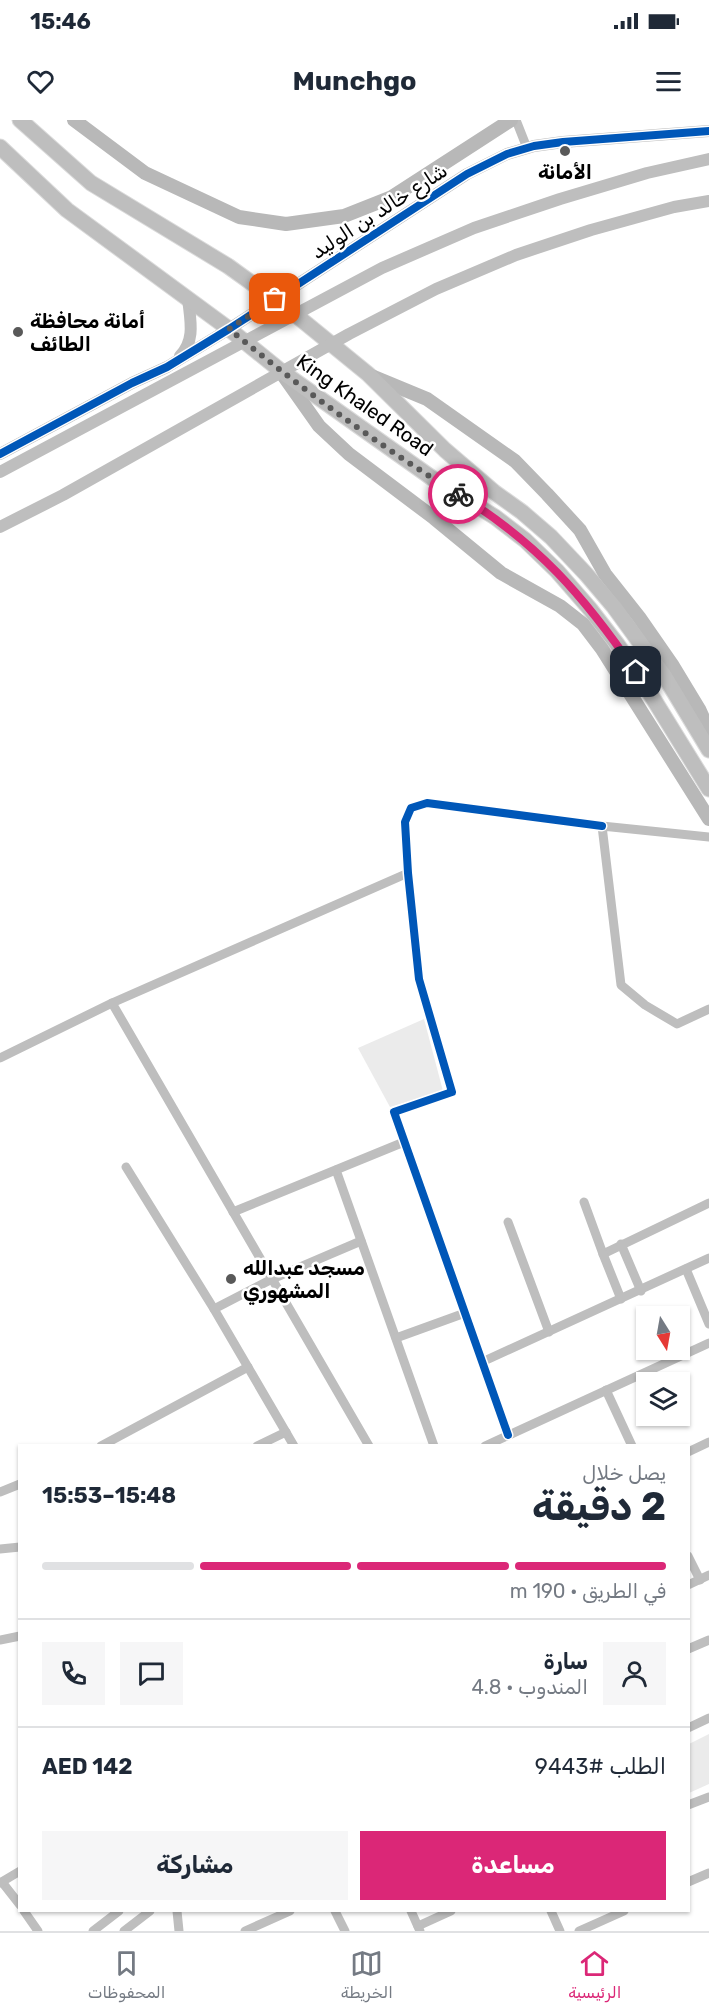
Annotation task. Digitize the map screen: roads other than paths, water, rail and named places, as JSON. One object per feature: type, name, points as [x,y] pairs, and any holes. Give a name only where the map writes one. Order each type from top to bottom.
[{"type":"main road","name":"King Khaled Road","points":[[20,120],[91,183],[228,266],[275,299],[368,374],[445,450],[551,537],[614,607],[665,677],[709,750]]},
{"type":"main road","points":[[74,120],[145,173],[239,217],[286,224],[344,216],[392,197],[511,120]]},
{"type":"main road","name":"King Khaled Road","points":[[0,147],[67,210],[188,298],[280,371],[432,478],[495,517],[525,540],[557,571],[617,644],[709,789]]},
{"type":"main road","points":[[0,154],[67,210]]},
{"type":"main road","points":[[280,371],[319,426],[349,454],[434,518],[501,573],[560,606],[583,624],[602,649],[709,819]]},
{"type":"main road","points":[[368,374],[428,399],[514,461],[547,494],[580,530],[605,574],[662,650],[699,709],[709,731]]},
{"type":"street","points":[[516,120],[527,148]]},
{"type":"street","name":"شارع خالد بن الوليد","points":[[0,454],[132,383],[167,367],[467,174],[507,154],[563,142],[709,130]]},
{"type":"street","points":[[0,472],[382,268],[474,228],[560,199],[647,172],[709,159]]},
{"type":"street","points":[[0,527],[63,495],[349,334],[436,288],[516,255],[591,230],[674,207],[709,201]]},
{"type":"street","points":[[167,367],[189,346],[192,328],[188,298]]},
{"type":"street","points":[[508,1435],[394,1112],[452,1092],[419,979],[405,822],[411,808],[428,803],[602,826],[709,837]]},
{"type":"street","points":[[602,826],[621,985],[645,1005],[677,1024],[709,1010]]},
{"type":"street","points":[[0,1058],[112,1003],[408,873]]},
{"type":"street","points":[[112,1003],[368,1444]]},
{"type":"street","points":[[233,1212],[404,1142]]},
{"type":"street","points":[[126,1167],[293,1444]]},
{"type":"street","points":[[336,1170],[433,1444]]},
{"type":"street","points":[[584,1202],[621,1299]]},
{"type":"street","points":[[603,1254],[708,1207]]},
{"type":"street","points":[[508,1222],[549,1332]]},
{"type":"street","points":[[214,1310],[272,1279],[361,1241]]},
{"type":"street","points":[[621,1244],[641,1291]]},
{"type":"street","points":[[482,1362],[709,1258]]},
{"type":"street","points":[[686,1269],[709,1324]]},
{"type":"street","points":[[396,1338],[465,1313]]},
{"type":"street","points":[[489,1444],[709,1342]]},
{"type":"street","points":[[105,1444],[248,1367]]},
{"type":"street","points":[[606,1390],[631,1444]]},
{"type":"street","points":[[261,1444],[286,1432]]},
{"type":"street","points":[[690,1451],[709,1442]]},
{"type":"street","points":[[0,1492],[18,1485]]},
{"type":"street","points":[[0,1549],[18,1547]]},
{"type":"street","points":[[690,1560],[700,1580]]},
{"type":"street","points":[[690,1584],[709,1575]]},
{"type":"street","points":[[0,1640],[18,1636]]},
{"type":"street","points":[[690,1648],[709,1640]]},
{"type":"street","points":[[690,1727],[709,1718]]},
{"type":"street","points":[[690,1804],[709,1797]]},
{"type":"street","points":[[18,1872],[1,1882],[18,1903]]},
{"type":"street","points":[[690,1881],[709,1873]]},
{"type":"street","points":[[25,1912],[38,1931]]},
{"type":"street","points":[[93,1931],[118,1912]]},
{"type":"street","points":[[127,1930],[149,1912]]},
{"type":"street","points":[[177,1912],[179,1931]]},
{"type":"street","points":[[245,1931],[268,1916],[286,1912]]},
{"type":"street","points":[[336,1912],[345,1931]]},
{"type":"street","points":[[411,1912],[419,1928],[448,1912]]},
{"type":"street","points":[[551,1912],[560,1931]]},
{"type":"street","points":[[579,1931],[622,1912]]},
{"type":"place","name":"الأمانة","points":[[565,151]]},
{"type":"place","name":"أمانة محافظة الطائف","points":[[18,332]]},
{"type":"place","name":"مسجد عبدالله المشهوري","points":[[231,1279]]}]
